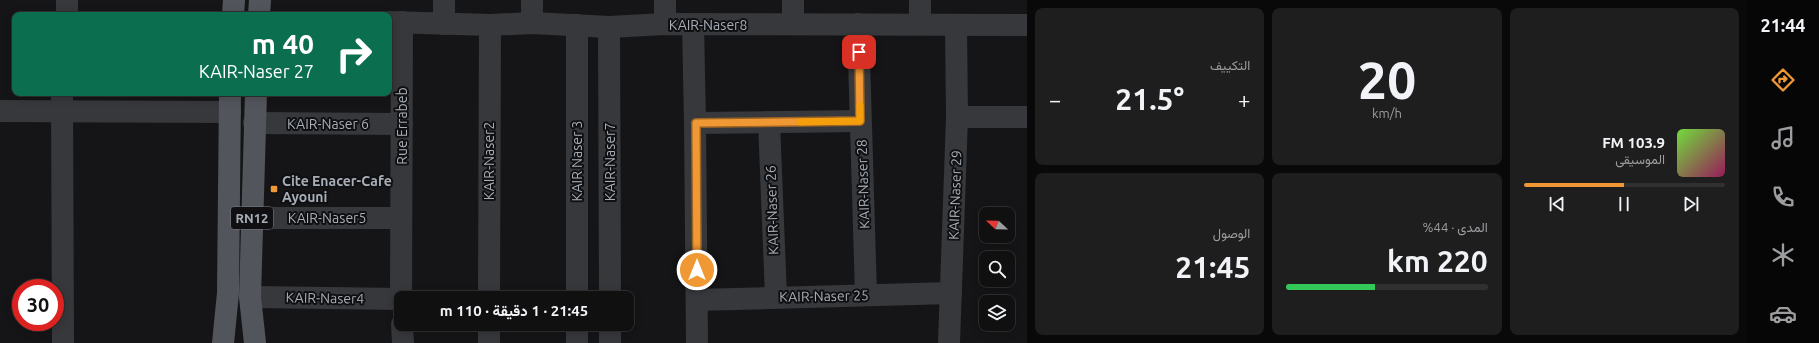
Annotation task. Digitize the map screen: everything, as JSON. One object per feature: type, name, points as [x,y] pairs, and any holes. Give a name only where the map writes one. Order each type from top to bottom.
[{"type":"main road","points":[[233,12],[234,0]]},
{"type":"main road","points":[[259,12],[260,0]]},
{"type":"main road","name":"RN12","points":[[255,343],[250,297],[256,96]]},
{"type":"main road","name":"RN12","points":[[223,343],[228,293],[230,103]]},
{"type":"street","points":[[67,12],[68,0]]},
{"type":"street","points":[[444,0],[444,24]]},
{"type":"street","points":[[532,0],[532,23]]},
{"type":"street","points":[[665,0],[665,24]]},
{"type":"street","points":[[793,0],[793,24]]},
{"type":"street","points":[[920,0],[920,24]]},
{"type":"street","name":"KAIR-Naser8","points":[[396,22],[490,25],[532,23],[609,27],[665,24],[1027,24]]},
{"type":"street","name":"Rue Errabeb","points":[[396,22],[402,124],[401,291]]},
{"type":"street","points":[[693,24],[696,123],[697,343]]},
{"type":"street","name":"KAIR-Naser 28","points":[[858,24],[866,295]]},
{"type":"street","name":"KAIR-Naser 29","points":[[948,343],[957,117],[956,24]]},
{"type":"street","name":"KAIR-Naser2","points":[[489,291],[490,25]]},
{"type":"street","name":"KAIR Naser 3","points":[[577,25],[577,291]]},
{"type":"street","name":"KAIR-Naser7","points":[[609,27],[610,291]]},
{"type":"street","points":[[62,103],[63,343]]},
{"type":"street","points":[[0,111],[62,103],[230,103]]},
{"type":"street","points":[[957,117],[1027,117]]},
{"type":"street","points":[[696,123],[860,121]]},
{"type":"street","name":"KAIR-Naser 26","points":[[769,122],[776,297]]},
{"type":"street","name":"KAIR-Naser 6","points":[[254,124],[402,124]]},
{"type":"street","name":"KAIR-Naser5","points":[[252,218],[401,218]]},
{"type":"street","name":"KAIR-Naser 25","points":[[697,300],[951,293]]},
{"type":"street","name":"KAIR-Naser4","points":[[250,297],[394,301]]},
{"type":"street","points":[[402,331],[402,343]]},
{"type":"street","points":[[489,331],[489,343]]},
{"type":"street","points":[[577,331],[577,343]]},
{"type":"street","points":[[610,331],[610,343]]},
{"type":"slow traffic","points":[[800,122],[860,121],[860,105]]},
{"type":"place","name":"Cite Enacer-Cafe Ayouni","points":[[274,189]]},
{"type":"route","points":[[697,270],[696,123],[860,121],[859,52]]}]
